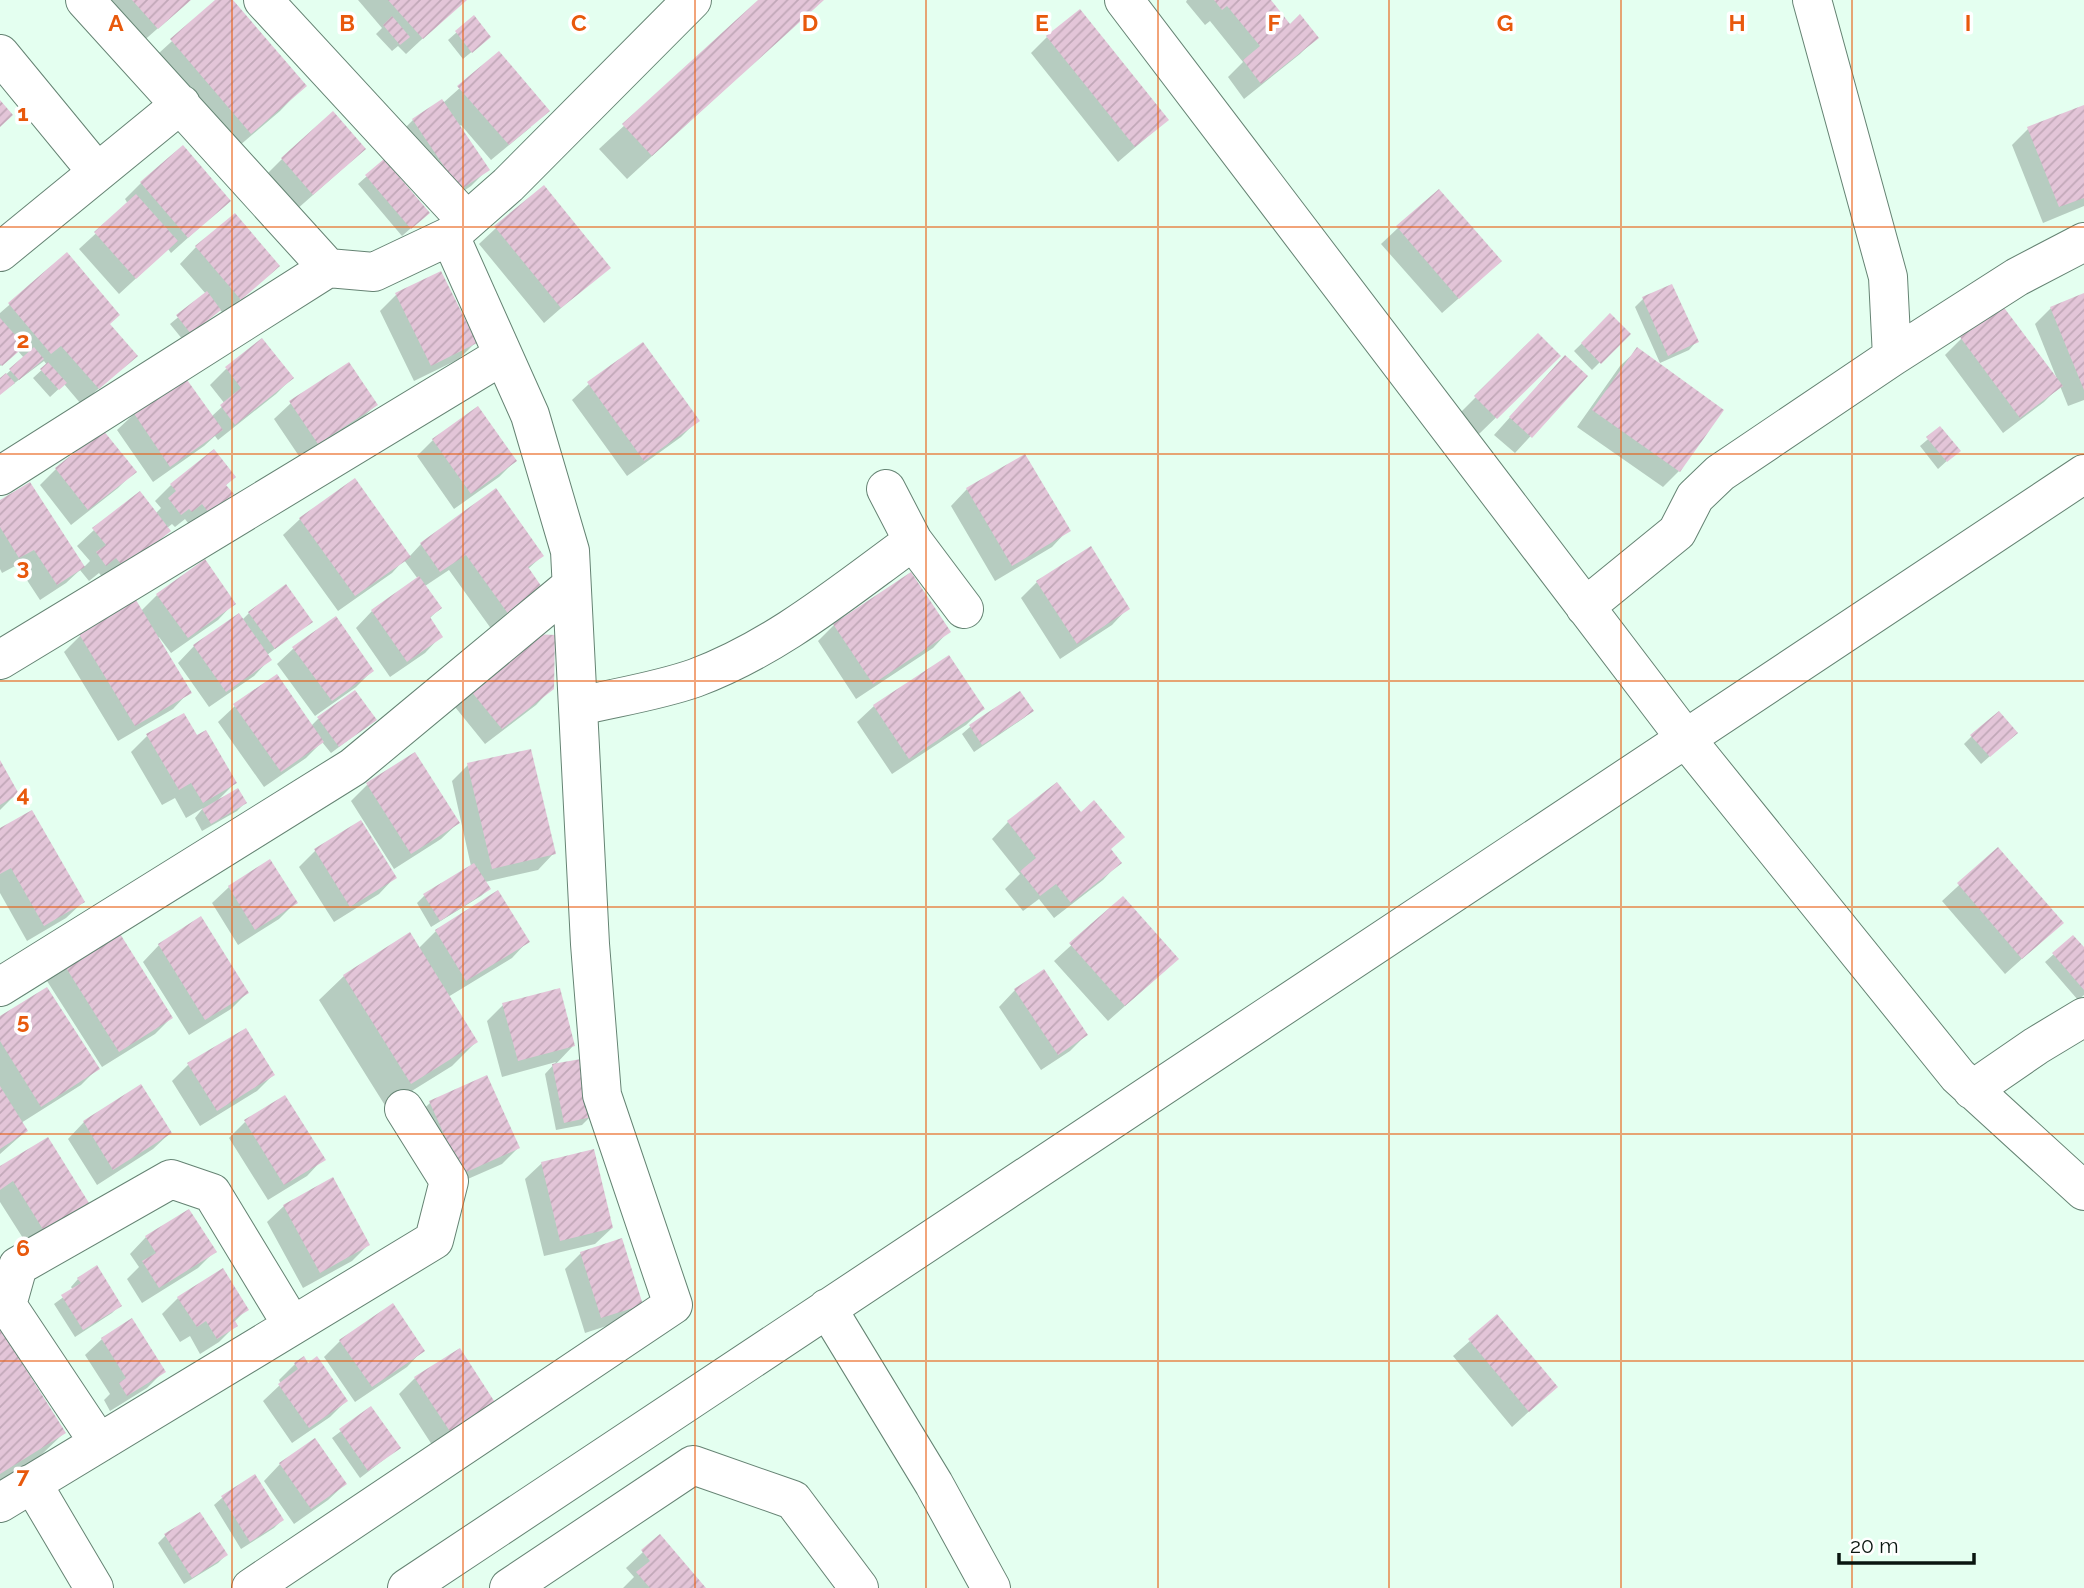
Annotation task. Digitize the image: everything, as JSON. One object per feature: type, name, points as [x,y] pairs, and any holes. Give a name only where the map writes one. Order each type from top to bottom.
[{"type":"street","points":[[85,0],[328,268]]},
{"type":"street","points":[[251,1588],[673,1305],[602,1095],[590,944],[580,706],[570,551],[530,415],[503,355],[459,228],[263,0]]},
{"type":"street","points":[[0,476],[328,268],[374,272],[459,228],[508,185],[692,0]]},
{"type":"street","points":[[1124,0],[1686,739],[1958,1076],[2084,1191]]},
{"type":"street","points":[[1812,0],[1888,276],[1892,357]]},
{"type":"street","points":[[0,54],[97,172]]},
{"type":"street","points":[[0,252],[181,104]]},
{"type":"street","points":[[1585,607],[1678,531],[1695,497],[1720,473],[2017,277],[2084,242]]},
{"type":"street","points":[[0,660],[503,355]]},
{"type":"street","points":[[407,1588],[2084,474]]},
{"type":"street","points":[[886,489],[913,541],[964,609]]},
{"type":"street","points":[[580,706],[695,678],[752,652],[809,617],[913,541]]},
{"type":"street","points":[[0,987],[353,767],[571,586]]},
{"type":"street","points":[[1972,1090],[2084,1017]]},
{"type":"street","points":[[0,1503],[434,1240],[449,1181],[404,1109]]},
{"type":"street","points":[[99,1443],[7,1305],[18,1266],[171,1179],[212,1193],[292,1325]]},
{"type":"street","points":[[827,1308],[934,1485],[990,1588]]},
{"type":"street","points":[[509,1588],[693,1465],[793,1500],[859,1588]]},
{"type":"street","points":[[32,1483],[94,1588]]},
{"type":"building","points":[[132,0],[191,0],[158,29]]},
{"type":"building","points":[[215,0],[233,0],[307,86],[251,134],[170,39]]},
{"type":"building","points":[[388,0],[467,0],[423,39]]},
{"type":"building","points":[[758,0],[824,0],[652,156],[622,124]]},
{"type":"building","points":[[1214,0],[1271,0],[1290,24],[1300,14],[1319,38],[1261,84],[1243,60],[1260,46],[1227,6],[1222,10]]},
{"type":"building","points":[[1080,9],[1169,120],[1135,147],[1046,36]]},
{"type":"building","points":[[474,15],[491,37],[472,53],[455,31]]},
{"type":"building","points":[[392,16],[410,37],[400,45],[383,25]]},
{"type":"building","points":[[499,51],[550,111],[509,145],[457,86]]},
{"type":"building","points":[[442,99],[490,170],[460,190],[412,119]]},
{"type":"building","points":[[0,100],[13,115],[0,127]]},
{"type":"building","points":[[2084,105],[2084,198],[2059,207],[2027,127]]},
{"type":"building","points":[[333,111],[366,149],[313,195],[281,158]]},
{"type":"building","points":[[183,145],[231,201],[188,238],[140,182]]},
{"type":"building","points":[[384,159],[430,213],[411,229],[365,175]]},
{"type":"building","points":[[544,185],[611,268],[561,308],[494,226]]},
{"type":"building","points":[[1439,189],[1502,261],[1459,299],[1396,226]]},
{"type":"building","points":[[136,194],[178,241],[136,279],[94,232]]},
{"type":"building","points":[[235,213],[280,266],[241,300],[195,246]]},
{"type":"building","points":[[67,252],[120,315],[110,324],[138,356],[99,389],[61,346],[51,354],[8,303]]},
{"type":"building","points":[[441,271],[477,343],[431,366],[395,293]]},
{"type":"building","points":[[1672,284],[1699,342],[1668,356],[1642,297]]},
{"type":"building","points":[[207,291],[221,310],[191,334],[176,315]]},
{"type":"building","points":[[2084,293],[2084,390],[2050,307]]},
{"type":"building","points":[[2002,305],[2063,386],[2020,418],[1960,337]]},
{"type":"building","points":[[1610,313],[1631,334],[1601,364],[1581,343]]},
{"type":"building","points":[[0,318],[25,346],[2,366],[0,364]]},
{"type":"building","points":[[1538,333],[1561,356],[1497,419],[1474,396]]},
{"type":"building","points":[[262,338],[294,378],[235,425],[220,405],[241,388],[225,367]]},
{"type":"building","points":[[643,342],[700,421],[644,461],[587,382]]},
{"type":"building","points":[[34,347],[44,359],[19,380],[9,369]]},
{"type":"building","points":[[1637,347],[1724,410],[1680,472],[1592,410]]},
{"type":"building","points":[[1565,355],[1588,376],[1532,438],[1509,417]]},
{"type":"building","points":[[48,362],[67,383],[59,390],[40,369]]},
{"type":"building","points":[[349,362],[378,405],[318,444],[289,401]]},
{"type":"building","points":[[6,373],[15,383],[0,395],[0,378]]},
{"type":"building","points":[[185,377],[223,430],[170,467],[133,412]]},
{"type":"building","points":[[478,406],[517,461],[471,494],[432,439]]},
{"type":"building","points":[[1940,426],[1961,451],[1947,462],[1926,437]]},
{"type":"building","points":[[103,430],[137,472],[88,510],[55,468]]},
{"type":"building","points":[[214,449],[236,477],[226,485],[234,494],[209,513],[202,504],[192,512],[189,509],[181,515],[168,498],[176,491],[170,484]]},
{"type":"building","points":[[1025,454],[1071,531],[1012,566],[966,488]]},
{"type":"building","points":[[355,478],[411,557],[355,596],[299,518]]},
{"type":"building","points":[[30,482],[85,567],[57,585],[34,550],[19,558],[0,527],[0,500]]},
{"type":"building","points":[[496,488],[544,556],[528,567],[544,590],[509,615],[466,555],[440,572],[420,543]]},
{"type":"building","points":[[140,491],[171,531],[124,568],[116,558],[106,566],[96,552],[106,545],[92,528]]},
{"type":"building","points":[[1091,546],[1130,609],[1077,644],[1036,581]]},
{"type":"building","points":[[205,559],[236,604],[188,638],[156,594]]},
{"type":"building","points":[[911,572],[951,632],[873,684],[833,624]]},
{"type":"building","points":[[419,576],[442,608],[430,617],[443,637],[407,662],[371,610]]},
{"type":"building","points":[[286,584],[313,622],[275,649],[248,612]]},
{"type":"building","points":[[136,600],[192,693],[135,726],[79,634]]},
{"type":"building","points":[[239,613],[272,660],[226,692],[193,645]]},
{"type":"building","points":[[336,616],[374,671],[332,701],[292,647]]},
{"type":"building","points":[[534,634],[555,635],[554,689],[502,729],[466,685]]},
{"type":"building","points":[[949,655],[985,709],[909,759],[873,705]]},
{"type":"building","points":[[277,674],[324,742],[281,772],[233,704]]},
{"type":"building","points":[[355,690],[377,720],[339,747],[317,717]]},
{"type":"building","points":[[1020,691],[1034,711],[982,745],[969,725]]},
{"type":"building","points":[[1999,711],[2018,733],[1990,757],[1970,735]]},
{"type":"building","points":[[184,713],[197,735],[206,730],[237,783],[203,803],[191,783],[179,790],[146,734]]},
{"type":"building","points":[[531,749],[556,854],[492,869],[467,763]]},
{"type":"building","points":[[415,752],[460,823],[411,854],[366,783]]},
{"type":"building","points":[[0,760],[19,794],[0,805]]},
{"type":"building","points":[[1057,782],[1081,812],[1094,800],[1125,837],[1111,849],[1122,863],[1071,903],[1056,884],[1040,896],[1020,871],[1036,858],[1007,821]]},
{"type":"building","points":[[238,788],[247,803],[211,824],[202,809]]},
{"type":"building","points":[[32,810],[85,902],[44,926],[11,868],[0,874],[0,828]]},
{"type":"building","points":[[361,820],[397,878],[350,907],[314,849]]},
{"type":"building","points":[[1998,847],[2064,923],[2022,959],[1957,883]]},
{"type":"building","points":[[270,859],[298,903],[255,930],[228,886]]},
{"type":"building","points":[[474,863],[491,889],[440,921],[423,894]]},
{"type":"building","points":[[498,890],[530,942],[466,981],[435,930]]},
{"type":"building","points":[[1123,896],[1179,959],[1125,1006],[1069,943]]},
{"type":"building","points":[[201,916],[249,993],[205,1020],[158,944]]},
{"type":"building","points":[[117,929],[173,1018],[119,1052],[63,963]]},
{"type":"building","points":[[410,932],[478,1042],[411,1084],[343,975]]},
{"type":"building","points":[[2073,935],[2084,947],[2084,990],[2052,953]]},
{"type":"building","points":[[1044,969],[1088,1035],[1058,1055],[1014,989]]},
{"type":"building","points":[[47,987],[100,1069],[41,1107],[0,1041],[0,1016]]},
{"type":"building","points":[[560,988],[575,1046],[518,1061],[502,1003]]},
{"type":"building","points":[[246,1028],[275,1075],[217,1111],[187,1063]]},
{"type":"building","points":[[581,1059],[592,1117],[564,1123],[552,1064]]},
{"type":"building","points":[[487,1075],[520,1148],[462,1174],[429,1101]]},
{"type":"building","points":[[141,1084],[172,1133],[113,1170],[83,1121]]},
{"type":"building","points":[[0,1086],[28,1131],[0,1149]]},
{"type":"building","points":[[285,1095],[326,1160],[284,1185],[244,1120]]},
{"type":"building","points":[[48,1137],[89,1203],[44,1231],[13,1181],[0,1190],[0,1166]]},
{"type":"building","points":[[594,1149],[613,1228],[560,1241],[541,1162]]},
{"type":"building","points":[[333,1177],[370,1245],[320,1273],[283,1205]]},
{"type":"building","points":[[189,1209],[217,1252],[159,1288],[142,1261],[156,1253],[145,1236]]},
{"type":"building","points":[[622,1238],[643,1305],[601,1318],[580,1252]]},
{"type":"building","points":[[97,1265],[122,1306],[83,1330],[61,1295],[81,1283],[77,1278]]},
{"type":"building","points":[[223,1268],[249,1310],[234,1319],[238,1326],[217,1339],[206,1321],[197,1327],[177,1297]]},
{"type":"building","points":[[393,1303],[425,1351],[372,1387],[339,1340]]},
{"type":"building","points":[[1497,1314],[1558,1387],[1529,1412],[1468,1339]]},
{"type":"building","points":[[132,1318],[166,1372],[127,1396],[119,1383],[126,1378],[101,1338]]},
{"type":"building","points":[[0,1328],[66,1433],[0,1474]]},
{"type":"building","points":[[460,1348],[498,1407],[453,1436],[414,1377]]},
{"type":"building","points":[[304,1356],[308,1363],[317,1356],[348,1401],[309,1428],[278,1384],[298,1369],[294,1363]]},
{"type":"building","points":[[371,1406],[401,1448],[368,1471],[339,1429]]},
{"type":"building","points":[[315,1438],[347,1484],[311,1509],[279,1463]]},
{"type":"building","points":[[255,1474],[284,1520],[250,1542],[221,1496]]},
{"type":"building","points":[[200,1512],[228,1555],[192,1578],[164,1534]]},
{"type":"building","points":[[660,1534],[706,1588],[650,1588],[636,1572],[650,1561],[641,1550]]}]
